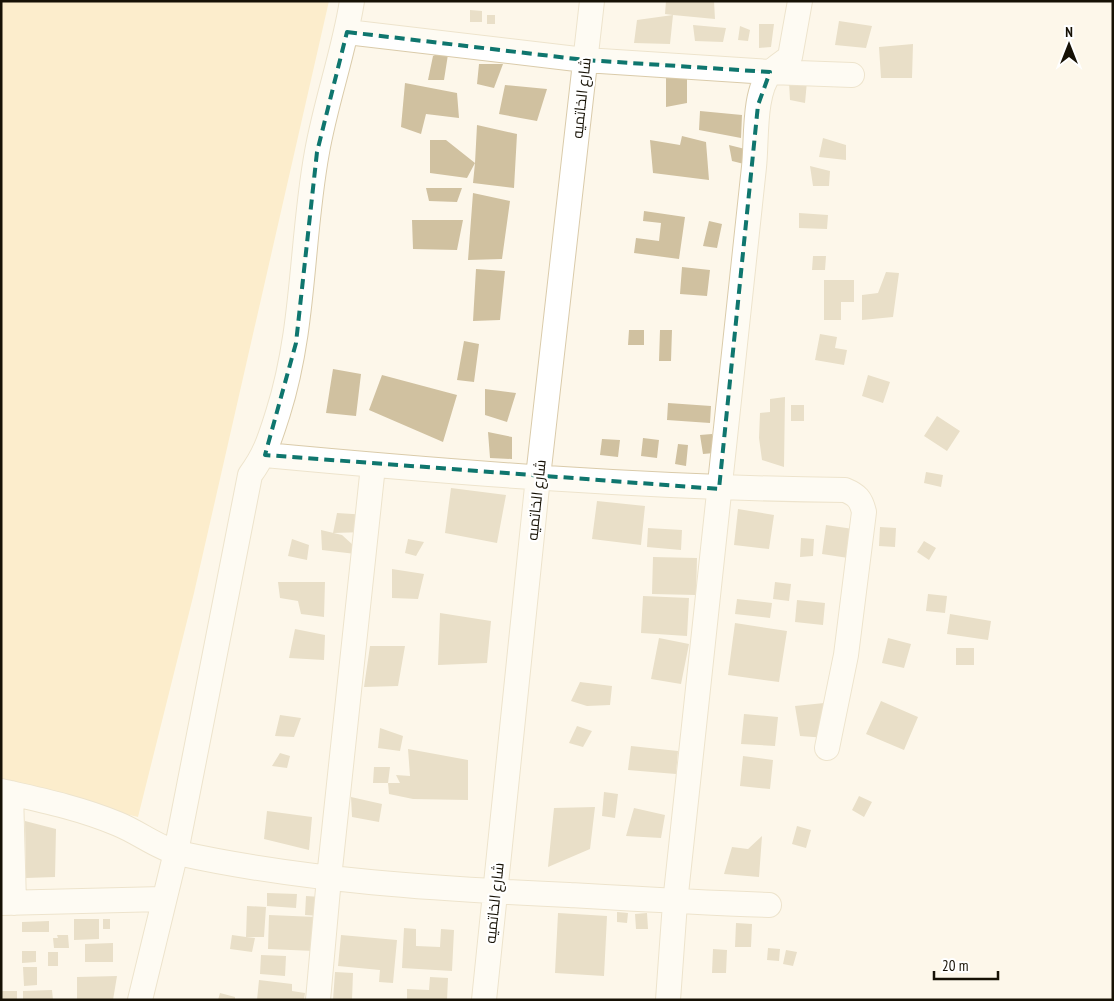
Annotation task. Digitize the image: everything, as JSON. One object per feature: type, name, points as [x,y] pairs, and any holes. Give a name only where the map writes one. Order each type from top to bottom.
[{"type":"street","points":[[140,1000],[176,852],[250,475],[264,455],[287,386],[296,343],[317,152],[347,32],[352,1]]},
{"type":"street","name":"شارع الخاتميه","points":[[484,1000],[538,477],[592,1]]},
{"type":"street","points":[[668,1000],[675,903],[754,167],[758,105],[770,72],[790,57],[800,1]]},
{"type":"street","points":[[347,32],[585,60],[770,72],[852,75]]},
{"type":"street","points":[[264,455],[373,466],[719,489],[845,490],[856,494],[861,500],[864,512],[849,639],[826,748]]},
{"type":"street","points":[[318,1000],[329,878],[373,466]]},
{"type":"street","points":[[163,900],[8,903],[6,792],[77,808],[118,824],[176,852],[329,878],[495,892],[647,899],[675,903],[769,905]]},
{"type":"highlighted area","points":[[347,32],[585,60],[770,72],[758,105],[719,489],[265,455],[296,343],[317,152]]},
{"type":"shaded area","points":[[1,1],[329,1],[194,593],[138,817],[1,785]]},
{"type":"building","points":[[666,1],[714,1],[715,19],[665,14]]},
{"type":"building","points":[[470,10],[482,11],[482,22],[470,22]]},
{"type":"building","points":[[487,15],[495,15],[495,24],[487,24]]},
{"type":"building","points":[[673,15],[670,44],[634,43],[637,20]]},
{"type":"building","points":[[839,21],[872,26],[866,48],[835,45]]},
{"type":"building","points":[[759,24],[774,24],[771,47],[759,48]]},
{"type":"building","points":[[693,25],[726,28],[723,42],[695,41]]},
{"type":"building","points":[[740,26],[750,30],[748,41],[738,40]]},
{"type":"building","points":[[913,44],[912,78],[881,78],[879,47]]},
{"type":"building","points":[[449,48],[444,80],[428,80],[433,56]]},
{"type":"building","points":[[479,64],[503,64],[494,88],[477,84]]},
{"type":"building","points":[[666,76],[687,77],[687,103],[666,107]]},
{"type":"building","points":[[807,81],[805,103],[790,100],[789,82]]},
{"type":"building","points":[[405,83],[457,93],[459,118],[426,114],[421,134],[401,127]]},
{"type":"building","points":[[505,85],[547,89],[537,121],[499,114]]},
{"type":"building","points":[[700,111],[742,115],[741,138],[699,130]]},
{"type":"building","points":[[477,125],[517,134],[514,188],[473,183]]},
{"type":"building","points":[[682,136],[706,142],[709,180],[653,173],[650,140],[680,145]]},
{"type":"building","points":[[823,138],[846,145],[846,160],[819,157]]},
{"type":"building","points":[[430,140],[446,140],[475,163],[467,178],[430,173]]},
{"type":"building","points":[[729,145],[753,151],[752,166],[732,161]]},
{"type":"building","points":[[810,166],[830,171],[829,186],[813,186]]},
{"type":"building","points":[[426,188],[462,188],[457,202],[429,201]]},
{"type":"building","points":[[473,193],[510,201],[502,259],[468,260]]},
{"type":"building","points":[[644,211],[685,217],[679,259],[634,253],[636,238],[659,241],[661,223],[643,221]]},
{"type":"building","points":[[799,213],[828,215],[827,229],[799,228]]},
{"type":"building","points":[[412,220],[463,220],[457,250],[413,249]]},
{"type":"building","points":[[709,221],[722,224],[717,248],[703,246]]},
{"type":"building","points":[[813,256],[826,256],[825,270],[812,270]]},
{"type":"building","points":[[682,267],[710,270],[707,296],[680,294]]},
{"type":"building","points":[[476,269],[505,271],[500,320],[473,321]]},
{"type":"building","points":[[886,272],[899,273],[893,317],[862,320],[862,295],[878,293]]},
{"type":"building","points":[[824,280],[854,280],[854,302],[841,302],[841,320],[824,320]]},
{"type":"building","points":[[629,330],[644,330],[644,345],[628,345]]},
{"type":"building","points":[[660,330],[672,330],[671,361],[659,361]]},
{"type":"building","points":[[820,334],[837,337],[835,348],[847,350],[844,365],[815,360]]},
{"type":"building","points":[[464,341],[479,344],[474,382],[457,380]]},
{"type":"building","points":[[333,369],[361,374],[356,416],[326,413]]},
{"type":"building","points":[[382,375],[457,395],[443,442],[369,410]]},
{"type":"building","points":[[868,375],[890,382],[883,403],[862,396]]},
{"type":"building","points":[[485,389],[516,393],[507,422],[485,415]]},
{"type":"building","points":[[785,397],[784,467],[762,460],[759,438],[760,413],[770,412],[770,399]]},
{"type":"building","points":[[668,403],[711,406],[710,423],[667,420]]},
{"type":"building","points":[[791,405],[804,405],[804,421],[791,421]]},
{"type":"building","points":[[937,416],[960,431],[947,451],[924,436]]},
{"type":"building","points":[[488,432],[512,437],[512,459],[490,458]]},
{"type":"building","points":[[712,434],[714,453],[703,454],[700,435]]},
{"type":"building","points":[[643,438],[659,440],[657,458],[641,456]]},
{"type":"building","points":[[602,439],[620,440],[618,457],[600,455]]},
{"type":"building","points":[[678,444],[688,445],[686,466],[675,464]]},
{"type":"building","points":[[926,472],[943,475],[941,487],[924,483]]},
{"type":"building","points":[[451,488],[506,495],[497,543],[445,533]]},
{"type":"building","points":[[597,501],[645,506],[641,545],[592,539]]},
{"type":"building","points":[[738,509],[774,515],[769,549],[734,545]]},
{"type":"building","points":[[337,513],[368,515],[366,532],[333,533]]},
{"type":"building","points":[[826,525],[860,530],[855,559],[822,554]]},
{"type":"building","points":[[880,527],[896,528],[895,547],[879,546]]},
{"type":"building","points":[[648,528],[682,530],[681,550],[647,547]]},
{"type":"building","points":[[321,530],[342,535],[364,555],[322,550]]},
{"type":"building","points":[[801,538],[814,539],[813,556],[800,557]]},
{"type":"building","points":[[292,539],[309,545],[307,560],[288,556]]},
{"type":"building","points":[[408,539],[424,542],[416,556],[405,553]]},
{"type":"building","points":[[924,541],[936,548],[929,560],[917,552]]},
{"type":"building","points":[[653,557],[697,558],[696,595],[652,594]]},
{"type":"building","points":[[392,569],[424,574],[418,599],[392,598]]},
{"type":"building","points":[[278,582],[325,582],[324,617],[301,614],[298,601],[280,598]]},
{"type":"building","points":[[775,582],[791,584],[789,601],[773,599]]},
{"type":"building","points":[[928,594],[947,596],[945,613],[926,611]]},
{"type":"building","points":[[643,596],[689,598],[687,636],[641,633]]},
{"type":"building","points":[[737,599],[772,603],[770,618],[735,614]]},
{"type":"building","points":[[797,600],[825,603],[823,625],[795,622]]},
{"type":"building","points":[[440,613],[491,621],[487,663],[438,665]]},
{"type":"building","points":[[950,614],[991,621],[988,640],[947,634]]},
{"type":"building","points":[[735,623],[787,631],[779,682],[728,675]]},
{"type":"building","points":[[295,629],[325,635],[324,660],[289,658]]},
{"type":"building","points":[[659,638],[689,644],[681,684],[651,679]]},
{"type":"building","points":[[888,638],[911,644],[904,668],[882,663]]},
{"type":"building","points":[[370,646],[405,646],[398,686],[364,687]]},
{"type":"building","points":[[956,648],[974,648],[974,665],[956,665]]},
{"type":"building","points":[[580,682],[612,686],[610,705],[587,706],[571,701]]},
{"type":"building","points":[[881,701],[918,717],[904,750],[866,734]]},
{"type":"building","points":[[834,702],[827,738],[800,736],[795,706]]},
{"type":"building","points":[[744,714],[778,717],[775,746],[741,744]]},
{"type":"building","points":[[280,715],[301,718],[294,737],[275,736]]},
{"type":"building","points":[[577,726],[592,731],[583,747],[569,743]]},
{"type":"building","points":[[380,728],[403,736],[400,751],[378,748]]},
{"type":"building","points":[[631,746],[678,751],[676,774],[628,770]]},
{"type":"building","points":[[408,749],[468,760],[468,800],[413,799],[389,794],[388,783],[400,783],[396,775],[410,776]]},
{"type":"building","points":[[280,753],[290,756],[287,768],[272,766]]},
{"type":"building","points":[[743,756],[773,760],[770,789],[740,786]]},
{"type":"building","points":[[374,767],[390,767],[388,783],[373,783]]},
{"type":"building","points":[[604,792],[618,794],[615,818],[602,816]]},
{"type":"building","points":[[859,796],[872,802],[864,817],[852,810]]},
{"type":"building","points":[[351,797],[382,804],[379,822],[352,817]]},
{"type":"building","points":[[595,807],[590,849],[548,867],[554,808]]},
{"type":"building","points":[[634,808],[665,815],[661,838],[626,836]]},
{"type":"building","points":[[267,811],[312,817],[309,850],[264,839]]},
{"type":"building","points":[[25,821],[56,829],[55,877],[26,878]]},
{"type":"building","points":[[797,826],[811,830],[806,848],[792,844]]},
{"type":"building","points":[[762,836],[759,877],[724,874],[732,847],[748,849]]},
{"type":"building","points":[[267,893],[297,894],[296,908],[267,906]]},
{"type":"building","points":[[306,896],[321,897],[320,916],[305,915]]},
{"type":"building","points":[[247,906],[266,907],[264,937],[246,937]]},
{"type":"building","points":[[617,912],[628,913],[627,923],[617,922]]},
{"type":"building","points":[[558,913],[607,916],[604,976],[555,973]]},
{"type":"building","points":[[647,913],[648,929],[636,929],[635,914]]},
{"type":"building","points":[[269,915],[316,917],[314,951],[268,949]]},
{"type":"building","points":[[74,919],[99,919],[99,939],[74,940]]},
{"type":"building","points":[[103,919],[110,919],[110,929],[103,929]]},
{"type":"building","points":[[49,921],[49,932],[22,932],[22,922]]},
{"type":"building","points":[[736,923],[752,924],[751,947],[735,947]]},
{"type":"building","points":[[404,928],[416,929],[416,946],[440,947],[441,929],[454,930],[452,971],[402,968]]},
{"type":"building","points":[[57,935],[68,935],[69,948],[54,948],[53,938],[58,938]]},
{"type":"building","points":[[232,935],[255,938],[252,952],[230,949]]},
{"type":"building","points":[[341,935],[397,940],[393,983],[379,982],[380,970],[338,966]]},
{"type":"building","points":[[113,943],[113,962],[85,962],[85,944]]},
{"type":"building","points":[[768,948],[780,949],[779,961],[767,960]]},
{"type":"building","points":[[713,949],[727,950],[726,973],[712,973]]},
{"type":"building","points":[[786,950],[797,952],[793,966],[783,964]]},
{"type":"building","points":[[22,951],[36,951],[36,962],[22,963]]},
{"type":"building","points":[[48,952],[58,952],[58,966],[48,966]]},
{"type":"building","points":[[261,955],[286,956],[285,976],[260,974]]},
{"type":"building","points":[[23,967],[37,967],[37,985],[24,986]]},
{"type":"building","points":[[335,972],[353,973],[352,1000],[333,1000]]},
{"type":"building","points":[[117,976],[113,1000],[77,1000],[77,977]]},
{"type":"building","points":[[430,977],[448,978],[447,1000],[407,1000],[407,989],[429,990]]},
{"type":"building","points":[[259,980],[292,984],[292,991],[305,993],[304,1000],[257,1000]]},
{"type":"building","points":[[52,990],[53,1000],[23,1000],[23,991]]},
{"type":"building","points":[[1,991],[17,991],[17,1000],[1,1000]]},
{"type":"building","points":[[220,993],[235,997],[235,1000],[218,1000]]}]
